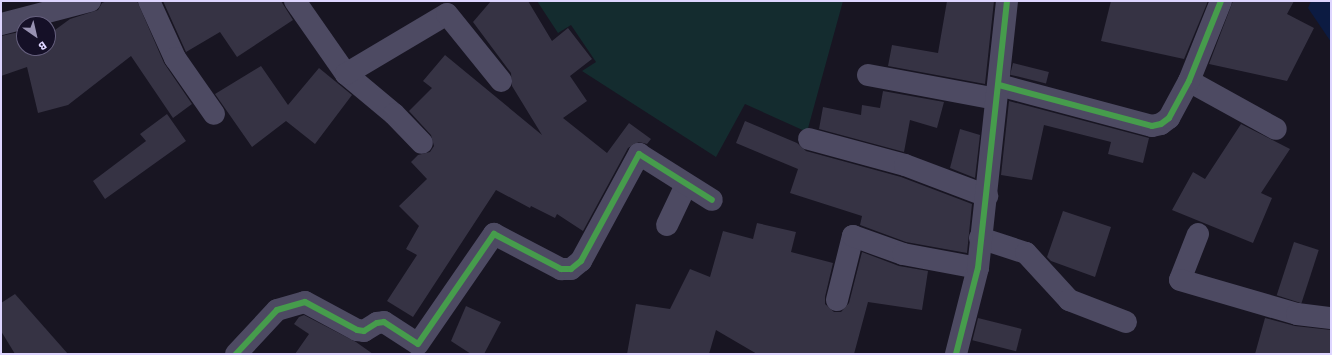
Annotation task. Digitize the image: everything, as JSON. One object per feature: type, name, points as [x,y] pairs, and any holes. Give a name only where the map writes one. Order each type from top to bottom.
[{"type":"street","points":[[1,24],[90,1]]},
{"type":"street","points":[[149,1],[175,58],[214,114]]},
{"type":"street","points":[[295,1],[346,74],[394,114],[422,143]]},
{"type":"street","points":[[956,354],[978,268],[980,238],[987,196],[1007,1]]},
{"type":"street","points":[[868,75],[998,92],[1152,126],[1161,124],[1169,118],[1189,81],[1221,1]]},
{"type":"street","points":[[346,74],[447,14],[501,81]]},
{"type":"street","points":[[1189,81],[1276,129]]},
{"type":"street","points":[[809,139],[905,164],[987,196]]},
{"type":"street","points":[[236,354],[277,310],[306,302],[357,330],[364,331],[378,323],[384,322],[418,344],[494,234],[561,270],[571,269],[581,261],[638,154],[712,200]]},
{"type":"street","points":[[667,225],[686,185]]},
{"type":"street","points":[[1198,234],[1180,280],[1297,314],[1331,318]]},
{"type":"street","points":[[837,300],[853,236],[903,254],[978,268]]},
{"type":"street","points":[[980,238],[1026,253],[1069,300],[1126,322]]},
{"type":"green space","points":[[537,1],[843,1],[807,132],[745,104],[716,157],[582,71],[596,62],[571,25],[558,33]]},
{"type":"water","points":[[1311,1],[1331,1],[1331,42],[1308,8]]},
{"type":"building","points":[[107,1],[137,1],[164,63],[192,104],[173,118],[131,56],[68,105],[38,113],[27,67],[1,76],[1,36],[16,33],[16,56],[56,56],[56,29],[70,19],[98,10],[102,3]]},
{"type":"building","points":[[163,1],[281,1],[293,20],[237,57],[220,32],[186,52]]},
{"type":"building","points":[[491,1],[528,1],[552,41],[568,28],[592,59],[570,76],[587,101],[563,118],[607,153],[629,123],[651,139],[647,144],[639,142],[628,148],[583,231],[557,214],[555,218],[531,206],[530,208],[496,190],[413,317],[387,301],[417,255],[406,249],[419,226],[399,206],[427,179],[411,162],[418,155],[430,152],[434,146],[431,135],[409,111],[432,88],[423,81],[445,55],[542,135],[512,86],[511,73],[473,22]]},
{"type":"building","points":[[947,1],[994,1],[985,84],[888,66],[892,45],[938,53]]},
{"type":"building","points":[[1111,1],[1208,1],[1184,59],[1101,41]]},
{"type":"building","points":[[1233,1],[1294,1],[1287,14],[1314,28],[1287,81],[1209,64]]},
{"type":"building","points":[[1013,63],[1049,72],[1046,84],[1010,75]]},
{"type":"building","points":[[261,66],[288,105],[319,68],[352,95],[315,144],[286,121],[252,147],[215,94]]},
{"type":"building","points":[[883,91],[944,102],[937,128],[910,120],[904,152],[819,129],[823,107],[861,115],[862,105],[880,108]]},
{"type":"building","points":[[1009,101],[1149,138],[1143,163],[1108,154],[1111,142],[1044,125],[1032,180],[1001,175]]},
{"type":"building","points":[[167,114],[186,141],[105,199],[93,181],[146,141],[140,134]]},
{"type":"building","points":[[745,121],[797,143],[806,151],[901,177],[972,204],[967,253],[906,242],[860,225],[862,216],[790,193],[798,169],[736,143]]},
{"type":"building","points":[[1241,124],[1290,149],[1261,193],[1272,198],[1253,243],[1172,210],[1193,172],[1205,179]]},
{"type":"building","points":[[960,129],[980,135],[975,178],[950,168]]},
{"type":"building","points":[[1063,211],[1111,227],[1095,277],[1051,261],[1047,257]]},
{"type":"building","points":[[757,223],[796,232],[791,252],[833,263],[825,297],[825,304],[834,312],[841,312],[849,303],[862,252],[899,266],[928,271],[922,310],[868,302],[854,354],[757,354],[716,330],[709,354],[627,354],[636,304],[670,309],[690,269],[710,277],[723,231],[753,239]]},
{"type":"building","points":[[1294,242],[1319,250],[1301,303],[1277,295]]},
{"type":"building","points":[[15,294],[68,354],[15,354],[1,331],[1,303]]},
{"type":"building","points":[[466,306],[501,322],[484,354],[471,354],[451,341]]},
{"type":"building","points":[[304,315],[356,342],[373,354],[295,354],[309,334],[294,324],[299,317]]},
{"type":"building","points":[[978,318],[1022,329],[1016,351],[972,340]]},
{"type":"building","points":[[1265,318],[1295,326],[1331,330],[1331,354],[1255,354]]},
{"type":"cycle path","points":[[956,354],[978,268],[1007,1]]},
{"type":"cycle path","points":[[999,85],[1152,126],[1161,124],[1169,118],[1189,81],[1221,1]]},
{"type":"cycle path","points":[[236,354],[277,310],[305,302],[357,330],[364,331],[377,323],[384,322],[418,344],[494,234],[561,269],[571,269],[581,261],[639,154],[712,200]]}]
